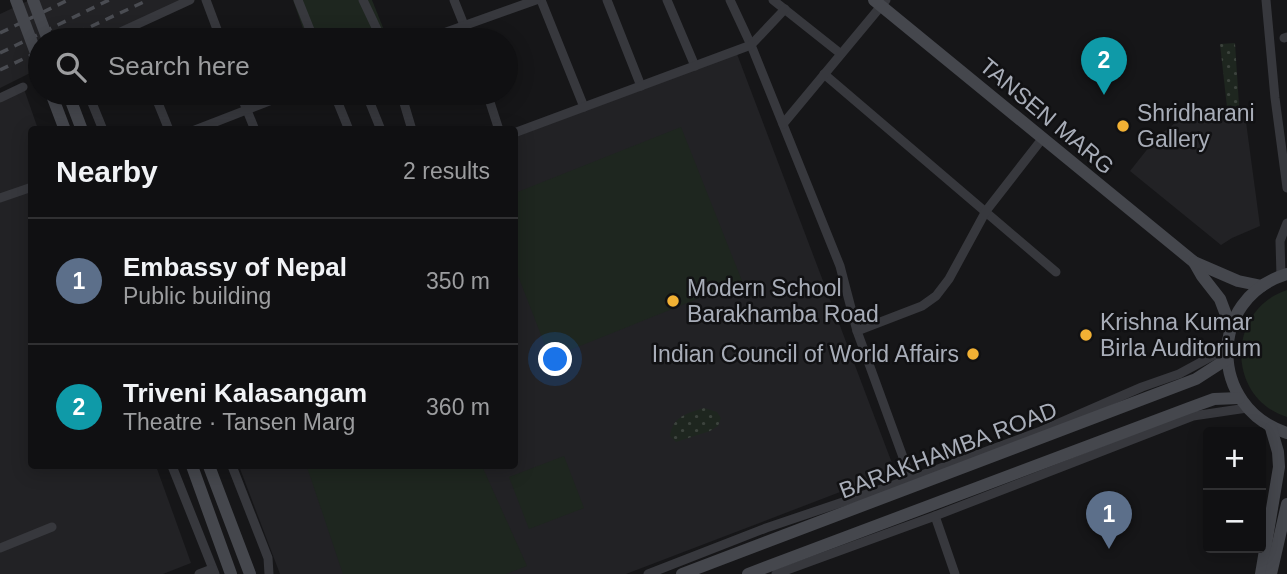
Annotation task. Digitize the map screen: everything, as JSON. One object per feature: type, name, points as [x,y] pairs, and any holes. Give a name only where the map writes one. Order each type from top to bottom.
[{"type":"main road","points":[[16,0],[28,32]]},
{"type":"main road","points":[[33,0],[44,28]]},
{"type":"main road","name":"TANSEN MARG","points":[[881,2],[1042,139],[1194,262],[1230,278],[1262,286]]},
{"type":"main road","points":[[56,105],[63,126]]},
{"type":"main road","points":[[73,105],[80,126]]},
{"type":"main road","name":"TANSEN MARG","points":[[1194,262],[1220,299],[1231,328]]},
{"type":"main road","points":[[1284,275],[1262,286],[1243,304],[1231,328],[1227,354],[1231,380],[1243,403],[1271,428],[1287,433]]},
{"type":"main road","name":"BARAKHAMBA ROAD","points":[[681,574],[744,543],[1196,379],[1227,354]]},
{"type":"main road","name":"BARAKHAMBA ROAD","points":[[755,573],[1214,399],[1227,397],[1243,403]]},
{"type":"main road","points":[[1261,574],[1279,467],[1271,428]]},
{"type":"main road","points":[[193,469],[231,574]]},
{"type":"main road","points":[[210,469],[250,574]]},
{"type":"main road","points":[[1271,574],[1287,504]]},
{"type":"street","points":[[130,28],[190,0]]},
{"type":"street","points":[[206,0],[216,28]]},
{"type":"street","points":[[298,0],[309,28]]},
{"type":"street","points":[[363,0],[376,28]]},
{"type":"street","points":[[454,0],[467,28]]},
{"type":"street","points":[[458,28],[539,0],[584,107]]},
{"type":"street","points":[[607,0],[641,86]]},
{"type":"street","points":[[667,0],[695,66]]},
{"type":"street","points":[[730,0],[751,45],[840,266],[857,331],[911,479]]},
{"type":"street","points":[[774,0],[841,54]]},
{"type":"street","points":[[1266,0],[1287,188]]},
{"type":"street","points":[[783,124],[881,2]]},
{"type":"street","points":[[518,132],[751,45],[785,9]]},
{"type":"street","points":[[824,74],[1056,272]]},
{"type":"street","points":[[0,98],[23,87]]},
{"type":"street","points":[[93,105],[101,126]]},
{"type":"street","points":[[159,105],[167,126]]},
{"type":"street","points":[[245,105],[253,126]]},
{"type":"street","points":[[205,126],[260,105]]},
{"type":"street","points":[[339,105],[347,126]]},
{"type":"street","points":[[371,105],[379,126]]},
{"type":"street","points":[[405,105],[411,126]]},
{"type":"street","points":[[491,105],[498,126]]},
{"type":"street","points":[[857,331],[922,306],[936,296],[949,279],[986,211],[1042,139]]},
{"type":"street","points":[[0,198],[28,188]]},
{"type":"street","points":[[1284,275],[1280,242],[1287,223]]},
{"type":"street","points":[[648,574],[744,543],[1093,410],[1142,387],[1227,354]]},
{"type":"street","points":[[776,574],[1193,416],[1243,403]]},
{"type":"street","points":[[173,469],[214,571],[199,574]]},
{"type":"street","points":[[233,469],[268,558],[269,574]]},
{"type":"street","points":[[935,516],[955,574]]},
{"type":"street","points":[[0,548],[52,527]]},
{"type":"shaded area","points":[[30,0],[181,0],[123,28],[28,28],[28,74],[0,88],[0,14]]},
{"type":"shaded area","points":[[293,0],[372,0],[383,28],[303,28]]},
{"type":"shaded area","points":[[1235,43],[1239,106],[1227,107],[1220,44]]},
{"type":"shaded area","name":"Modern School Barakhamba Road","points":[[737,54],[895,471],[626,574],[280,574],[240,469],[518,469],[518,136]]},
{"type":"shaded area","points":[[23,86],[37,126],[28,126],[28,469],[157,469],[191,563],[163,574],[0,574],[0,97]]},
{"type":"shaded area","points":[[1244,107],[1260,226],[1221,245],[1130,171],[1157,137],[1179,120],[1191,115]]},
{"type":"shaded area","points":[[681,127],[742,281],[550,358],[518,276],[518,192]]},
{"type":"shaded area","points":[[1287,290],[1287,417],[1267,407],[1253,392],[1244,374],[1241,354],[1244,334],[1253,316],[1267,300]]},
{"type":"shaded area","points":[[704,408],[717,412],[721,418],[718,426],[676,442],[670,436],[677,420]]},
{"type":"shaded area","points":[[564,456],[584,508],[529,529],[509,477]]},
{"type":"shaded area","points":[[308,469],[483,469],[527,566],[506,574],[343,574]]},
{"type":"railway","points":[[0,33],[68,0]]},
{"type":"railway","points":[[51,28],[109,0]]},
{"type":"railway","points":[[88,28],[148,0]]},
{"type":"railway","points":[[0,53],[28,39]]},
{"type":"railway","points":[[0,70],[28,57]]},
{"type":"place","name":"Triveni Kalasangam","points":[[1104,95]]},
{"type":"place","name":"Shridharani Gallery","points":[[1123,126]]},
{"type":"place","name":"Modern School Barakhamba Road","points":[[673,301]]},
{"type":"place","name":"Krishna Kumar Birla Auditorium","points":[[1086,335]]},
{"type":"place","name":"Indian Council of World Affairs","points":[[973,354]]},
{"type":"place","name":"Embassy of Nepal","points":[[1109,549]]}]
